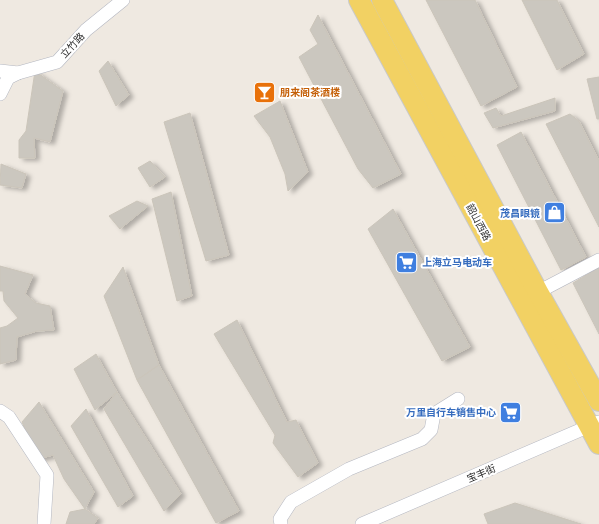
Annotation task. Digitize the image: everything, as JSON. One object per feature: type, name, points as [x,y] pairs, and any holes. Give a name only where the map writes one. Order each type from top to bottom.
[{"type":"main road","name":"韶山西路","points":[[359,0],[594,424],[599,444]]},
{"type":"main road","name":"韶山西路","points":[[382,0],[538,292],[599,401]]},
{"type":"street","name":"立竹路","points":[[0,94],[8,78],[18,73],[57,62],[86,30],[123,0]]},
{"type":"street","points":[[0,71],[18,73]]},
{"type":"street","points":[[538,292],[599,260]]},
{"type":"street","points":[[281,524],[280,519],[291,502],[349,469],[422,439],[431,430],[434,414],[458,399]]},
{"type":"street","points":[[0,411],[9,417],[47,476],[44,524]]},
{"type":"street","name":"宝丰街","points":[[362,524],[594,424]]},
{"type":"building","points":[[426,0],[475,0],[517,87],[481,106]]},
{"type":"building","points":[[522,0],[557,0],[584,54],[557,70]]},
{"type":"building","points":[[318,15],[401,174],[373,188],[358,169],[299,57],[318,44],[310,30]]},
{"type":"building","points":[[108,61],[129,95],[116,106],[99,71]]},
{"type":"building","points":[[35,71],[63,91],[50,142],[34,138],[35,158],[19,158],[19,140],[26,131]]},
{"type":"building","points":[[599,77],[599,119],[597,119],[587,79]]},
{"type":"building","points":[[555,98],[555,111],[493,128],[484,113],[496,108],[501,116]]},
{"type":"building","points":[[280,101],[308,172],[288,191],[285,174],[270,137],[254,116]]},
{"type":"building","points":[[190,113],[229,255],[206,261],[164,122]]},
{"type":"building","points":[[570,114],[579,121],[599,161],[599,227],[546,124]]},
{"type":"building","points":[[521,132],[586,257],[561,270],[497,145]]},
{"type":"building","points":[[150,161],[165,177],[150,187],[138,168]]},
{"type":"building","points":[[1,164],[26,174],[22,188],[0,185]]},
{"type":"building","points":[[171,192],[192,296],[177,301],[152,199]]},
{"type":"building","points":[[137,201],[148,206],[120,229],[109,216]]},
{"type":"building","points":[[393,209],[470,347],[442,361],[368,229]]},
{"type":"building","points":[[0,266],[33,275],[25,294],[36,303],[50,306],[54,330],[37,331],[17,337],[16,360],[0,364],[0,328],[7,326],[18,318],[4,301],[3,291],[0,291]]},
{"type":"building","points":[[123,267],[159,365],[137,380],[104,296]]},
{"type":"building","points":[[598,268],[599,269],[599,334],[573,283]]},
{"type":"building","points":[[237,320],[287,422],[296,420],[318,463],[298,477],[273,443],[275,435],[214,334]]},
{"type":"building","points":[[96,354],[117,392],[95,410],[74,369]]},
{"type":"building","points":[[159,365],[239,511],[216,523],[137,380]]},
{"type":"building","points":[[117,392],[181,494],[164,511],[104,409]]},
{"type":"building","points":[[39,402],[94,492],[85,509],[64,479],[53,455],[38,459],[22,422]]},
{"type":"building","points":[[86,409],[133,496],[118,507],[71,426]]},
{"type":"building","points":[[515,503],[581,524],[488,524],[484,514]]},
{"type":"building","points":[[85,509],[98,518],[94,524],[66,524],[70,512]]},
{"type":"place","name":"朋来阁茶酒楼","points":[[265,92]]},
{"type":"place","name":"茂昌眼镜","points":[[555,213]]},
{"type":"place","name":"上海立马电动车","points":[[407,262]]},
{"type":"place","name":"万里自行车销售中心","points":[[511,412]]}]
